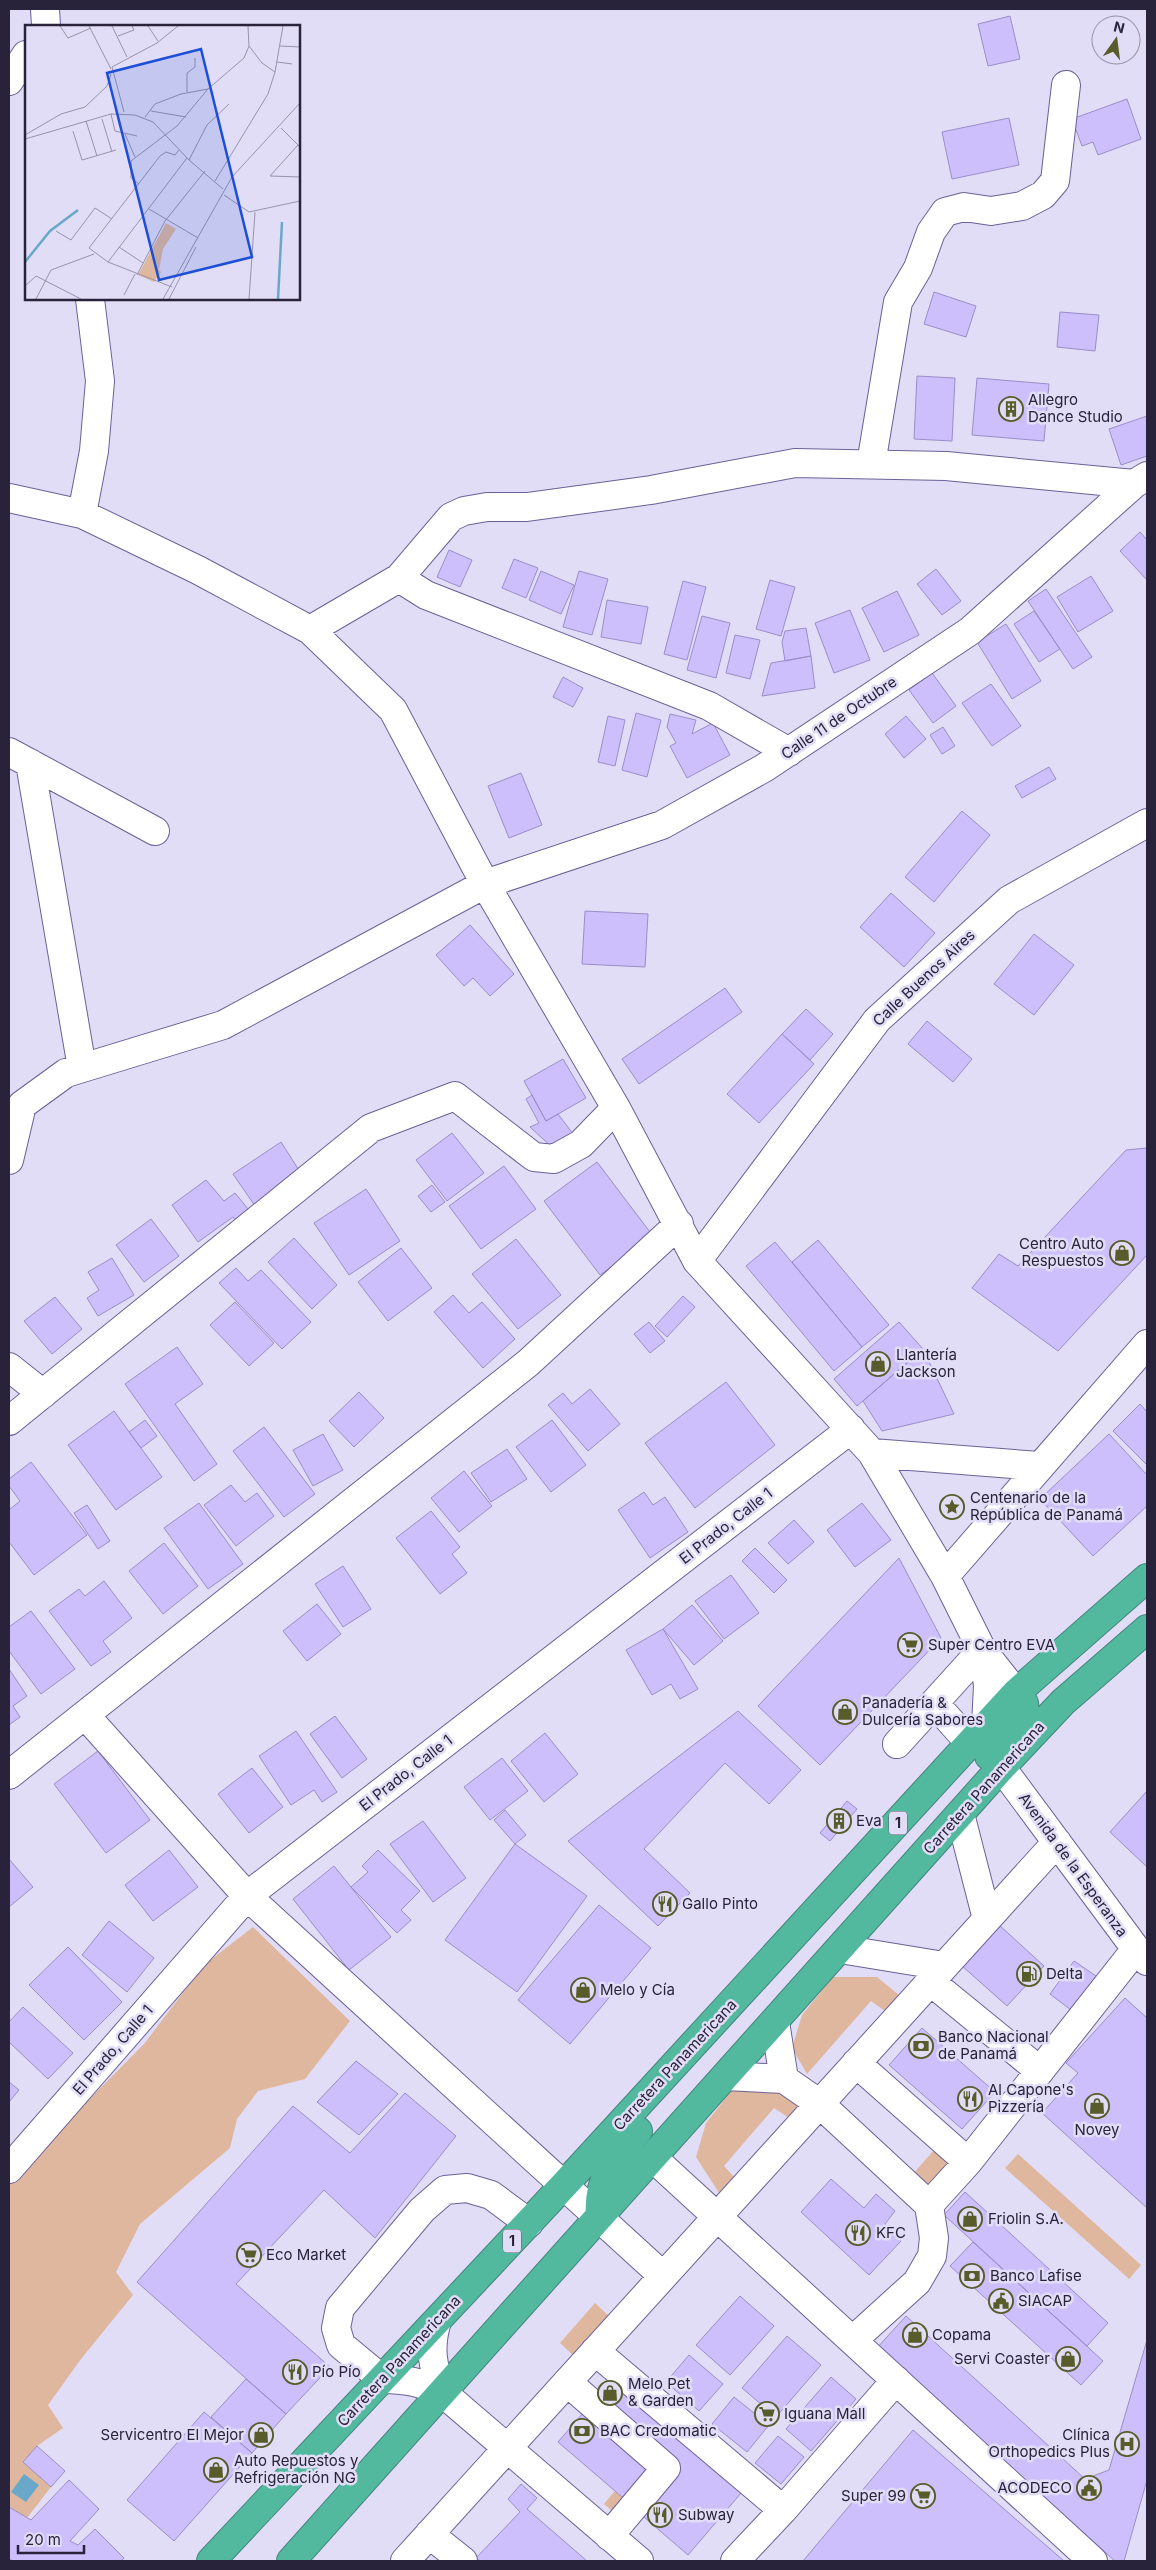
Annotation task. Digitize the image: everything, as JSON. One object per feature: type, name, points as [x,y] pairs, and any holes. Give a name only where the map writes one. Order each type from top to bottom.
[{"type":"highway","name":"Carretera Panamericana","points":[[211,2561],[529,2223],[1016,1694],[1147,1578]]},
{"type":"highway","name":"Carretera Panamericana","points":[[298,2559],[600,2216],[1001,1767],[1063,1702],[1147,1629]]},
{"type":"highway","points":[[962,1812],[992,1751],[1025,1712],[1024,1703],[1016,1694]]},
{"type":"highway","name":"1","points":[[600,2216],[602,2187],[615,2157],[797,1954],[807,1937],[810,1919]]},
{"type":"street","points":[[45,9],[46,25]]},
{"type":"street","points":[[9,81],[25,57]]},
{"type":"street","points":[[871,464],[898,302],[918,268],[930,232],[945,212],[964,207],[991,211],[1022,206],[1043,195],[1054,181],[1066,85]]},
{"type":"street","points":[[82,514],[94,451],[100,381],[90,300]]},
{"type":"street","points":[[310,630],[399,578],[451,517],[464,511],[487,507],[527,506],[651,490],[795,463],[946,466],[1141,480]]},
{"type":"street","name":"Calle 11 de Octubre","points":[[9,1160],[22,1105],[66,1073],[223,1025],[485,884],[662,826],[764,768],[970,631],[1141,480]]},
{"type":"street","points":[[9,498],[82,514],[198,570],[310,630],[393,710],[485,884],[616,1108],[697,1261],[872,1453],[945,1576],[982,1650],[1016,1694]]},
{"type":"street","points":[[399,578],[426,595],[709,706],[789,752]]},
{"type":"street","points":[[19,758],[155,831]]},
{"type":"street","points":[[19,758],[82,1068]]},
{"type":"street","name":"Calle Buenos Aires","points":[[697,1261],[877,1020],[1009,900],[1147,823]]},
{"type":"street","points":[[9,1421],[371,1128],[455,1096],[534,1157],[554,1159],[581,1144],[616,1108]]},
{"type":"street","points":[[9,1775],[528,1363],[679,1224]]},
{"type":"street","points":[[945,1576],[1147,1344]]},
{"type":"street","points":[[9,1367],[43,1394]]},
{"type":"street","name":"El Prado, Calle 1","points":[[9,2168],[247,1896],[851,1429]]},
{"type":"street","points":[[872,1453],[1039,1466]]},
{"type":"street","points":[[897,1744],[982,1650]]},
{"type":"street","points":[[934,1703],[979,1735],[988,1685],[982,1650]]},
{"type":"street","points":[[85,1714],[247,1896],[664,2276]]},
{"type":"street","name":"Avenida de la Esperanza","points":[[1001,1767],[1141,1955]]},
{"type":"street","points":[[962,1812],[986,1919]]},
{"type":"street","points":[[405,2561],[1057,1842]]},
{"type":"street","points":[[840,1949],[938,1974],[1040,2071]]},
{"type":"street","points":[[929,2206],[968,2162],[1040,2071],[1141,1955]]},
{"type":"street","points":[[775,2022],[784,2079]]},
{"type":"street","points":[[856,2063],[968,2162]]},
{"type":"street","points":[[726,2076],[784,2079],[820,2104],[929,2206],[934,2238],[932,2256],[927,2265],[917,2282],[853,2340]]},
{"type":"street","points":[[653,2158],[1093,2561]]},
{"type":"street","points":[[529,2223],[491,2195],[467,2188],[445,2190],[422,2210],[340,2308],[336,2328],[342,2345],[382,2379],[403,2379],[422,2382],[443,2393],[639,2561]]},
{"type":"street","points":[[437,2321],[431,2340],[435,2375],[443,2393]]},
{"type":"street","points":[[595,2352],[783,2510]]},
{"type":"street","points":[[735,2561],[783,2510],[896,2380]]},
{"type":"street","points":[[567,2382],[666,2468],[610,2536]]},
{"type":"street","points":[[430,2534],[463,2561]]},
{"type":"shaded area","points":[[253,1927],[350,2021],[305,2079],[258,2091],[237,2119],[230,2148],[140,2224],[116,2272],[133,2295],[81,2359],[48,2405],[63,2428],[37,2446],[24,2461],[51,2487],[27,2518],[9,2507],[9,2186],[51,2138],[144,2044],[204,1965]]},
{"type":"shaded area","points":[[833,1977],[877,1977],[899,1995],[885,2011],[871,2001],[807,2074],[792,2048],[802,2015]]},
{"type":"shaded area","points":[[780,2084],[802,2102],[789,2118],[774,2108],[724,2166],[736,2179],[721,2196],[696,2157],[706,2123],[736,2085]]},
{"type":"shaded area","points":[[935,2149],[952,2163],[929,2189],[912,2175]]},
{"type":"shaded area","points":[[1018,2154],[1141,2265],[1129,2279],[1005,2168]]},
{"type":"shaded area","points":[[595,2303],[610,2317],[575,2357],[560,2343]]},
{"type":"shaded area","points":[[615,2491],[629,2503],[618,2516],[604,2504]]},
{"type":"water","points":[[24,2474],[39,2485],[26,2502],[11,2492]]},
{"type":"building","points":[[1010,16],[1020,59],[988,66],[978,24]]},
{"type":"building","points":[[1127,99],[1141,139],[1098,155],[1093,142],[1082,146],[1072,119]]},
{"type":"building","points":[[1009,118],[1019,165],[952,179],[942,132]]},
{"type":"building","points":[[934,292],[976,306],[966,337],[924,324]]},
{"type":"building","points":[[1060,312],[1099,315],[1095,351],[1057,347]]},
{"type":"building","points":[[917,376],[955,378],[952,441],[914,439]]},
{"type":"building","name":"Allegro Dance Studio","points":[[977,378],[1049,384],[1044,441],[972,435]]},
{"type":"building","points":[[1147,416],[1147,456],[1121,465],[1109,429]]},
{"type":"building","points":[[1140,532],[1147,540],[1147,580],[1120,551]]},
{"type":"building","points":[[449,550],[472,560],[460,587],[437,577]]},
{"type":"building","points":[[514,559],[538,568],[526,598],[502,588]]},
{"type":"building","points":[[936,569],[961,601],[942,615],[917,584]]},
{"type":"building","points":[[541,571],[574,585],[561,614],[529,600]]},
{"type":"building","points":[[579,571],[608,579],[592,635],[563,627]]},
{"type":"building","points":[[1091,576],[1113,611],[1078,632],[1057,597]]},
{"type":"building","points":[[770,580],[795,587],[781,636],[756,629]]},
{"type":"building","points":[[683,581],[706,587],[687,660],[664,654]]},
{"type":"building","points":[[1046,589],[1092,657],[1073,669],[1028,601]]},
{"type":"building","points":[[897,591],[919,635],[884,652],[862,608]]},
{"type":"building","points":[[607,600],[648,607],[641,644],[601,637]]},
{"type":"building","points":[[850,610],[870,660],[834,673],[815,623]]},
{"type":"building","points":[[1034,611],[1060,649],[1039,662],[1014,624]]},
{"type":"building","points":[[702,616],[730,623],[716,678],[687,670]]},
{"type":"building","points":[[1006,624],[1041,681],[1012,699],[977,642]]},
{"type":"building","points":[[806,628],[811,656],[785,661],[782,642],[785,631]]},
{"type":"building","points":[[735,635],[760,640],[750,679],[726,673]]},
{"type":"building","points":[[811,656],[815,688],[762,696],[771,663]]},
{"type":"building","points":[[932,673],[956,706],[933,723],[909,690]]},
{"type":"building","points":[[563,677],[583,688],[573,707],[553,697]]},
{"type":"building","points":[[991,684],[1021,726],[992,746],[962,703]]},
{"type":"building","points":[[636,713],[661,720],[647,777],[622,770]]},
{"type":"building","points":[[670,714],[696,720],[692,734],[713,723],[730,755],[687,778],[670,746],[676,743],[667,727]]},
{"type":"building","points":[[608,716],[625,720],[615,766],[598,762]]},
{"type":"building","points":[[906,716],[926,739],[904,758],[885,734]]},
{"type":"building","points":[[943,727],[955,746],[942,754],[930,735]]},
{"type":"building","points":[[1049,767],[1056,779],[1022,798],[1015,786]]},
{"type":"building","points":[[521,773],[542,825],[509,838],[488,786]]},
{"type":"building","points":[[962,811],[990,835],[934,902],[905,877]]},
{"type":"building","points":[[891,893],[935,933],[904,967],[860,927]]},
{"type":"building","points":[[585,911],[648,914],[645,967],[582,964]]},
{"type":"building","points":[[470,925],[514,974],[490,996],[473,978],[464,986],[436,955]]},
{"type":"building","points":[[1034,934],[1074,965],[1034,1015],[994,984]]},
{"type":"building","points":[[725,988],[742,1012],[639,1084],[622,1059]]},
{"type":"building","points":[[806,1009],[833,1034],[810,1060],[782,1034]]},
{"type":"building","points":[[927,1021],[972,1059],[953,1082],[908,1044]]},
{"type":"building","points":[[782,1034],[814,1064],[759,1123],[727,1094]]},
{"type":"building","points":[[563,1059],[586,1098],[546,1121],[524,1081]]},
{"type":"building","points":[[532,1095],[546,1121],[558,1114],[573,1134],[555,1150],[530,1127],[539,1123],[526,1099]]},
{"type":"building","points":[[452,1133],[484,1173],[447,1201],[416,1160]]},
{"type":"building","points":[[281,1142],[302,1175],[255,1206],[233,1174]]},
{"type":"building","points":[[1147,1148],[1147,1255],[1058,1351],[972,1288],[999,1254],[1018,1266],[1126,1150]]},
{"type":"building","points":[[597,1162],[653,1236],[600,1275],[544,1201]]},
{"type":"building","points":[[504,1166],[536,1209],[481,1249],[449,1206]]},
{"type":"building","points":[[206,1180],[224,1201],[235,1193],[253,1215],[241,1228],[233,1217],[198,1242],[172,1205]]},
{"type":"building","points":[[432,1185],[445,1202],[431,1212],[418,1196]]},
{"type":"building","points":[[366,1189],[400,1241],[349,1275],[314,1223]]},
{"type":"building","points":[[151,1219],[179,1256],[144,1282],[116,1245]]},
{"type":"building","points":[[294,1238],[337,1285],[312,1309],[268,1262]]},
{"type":"building","points":[[516,1239],[561,1295],[518,1329],[472,1274]]},
{"type":"building","points":[[818,1240],[889,1325],[862,1347],[792,1262]]},
{"type":"building","points":[[775,1242],[862,1347],[834,1371],[746,1266]]},
{"type":"building","points":[[401,1248],[432,1288],[388,1321],[358,1282]]},
{"type":"building","points":[[112,1258],[134,1295],[98,1316],[87,1298],[99,1290],[88,1272]]},
{"type":"building","points":[[236,1268],[248,1281],[261,1270],[311,1322],[282,1349],[219,1283]]},
{"type":"building","points":[[453,1295],[469,1313],[482,1302],[515,1339],[483,1368],[434,1312]]},
{"type":"building","points":[[683,1296],[695,1307],[667,1337],[655,1326]]},
{"type":"building","points":[[55,1297],[82,1329],[52,1354],[24,1321]]},
{"type":"building","points":[[235,1302],[274,1343],[249,1366],[210,1325]]},
{"type":"building","points":[[649,1322],[665,1341],[650,1353],[634,1334]]},
{"type":"building","name":"Llantería Jackson","points":[[899,1322],[923,1349],[857,1406],[834,1379]]},
{"type":"building","points":[[177,1347],[203,1384],[175,1404],[217,1464],[194,1481],[125,1384]]},
{"type":"building","points":[[923,1349],[954,1414],[882,1431],[863,1401]]},
{"type":"building","points":[[726,1382],[775,1445],[695,1508],[645,1443]]},
{"type":"building","points":[[590,1389],[620,1424],[588,1451],[548,1405],[563,1393],[572,1404]]},
{"type":"building","points":[[359,1392],[384,1418],[354,1447],[329,1421]]},
{"type":"building","points":[[1140,1404],[1147,1412],[1147,1465],[1113,1431]]},
{"type":"building","points":[[114,1411],[162,1477],[116,1510],[68,1445]]},
{"type":"building","points":[[145,1420],[157,1436],[141,1448],[129,1432]]},
{"type":"building","points":[[552,1420],[586,1465],[551,1492],[516,1447]]},
{"type":"building","points":[[264,1427],[315,1494],[284,1517],[233,1451]]},
{"type":"building","points":[[323,1434],[343,1470],[313,1486],[293,1450]]},
{"type":"building","points":[[1109,1434],[1147,1475],[1147,1506],[1093,1556],[1040,1499]]},
{"type":"building","points":[[507,1449],[527,1479],[491,1502],[471,1473]]},
{"type":"building","points":[[31,1462],[87,1535],[34,1575],[9,1542],[9,1510],[20,1501],[9,1486],[9,1479]]},
{"type":"building","points":[[464,1471],[492,1506],[459,1532],[431,1498]]},
{"type":"building","points":[[231,1485],[245,1502],[257,1493],[274,1516],[236,1546],[204,1505]]},
{"type":"building","points":[[644,1492],[653,1505],[665,1497],[688,1532],[650,1558],[618,1510]]},
{"type":"building","points":[[199,1503],[243,1564],[208,1589],[164,1528]]},
{"type":"building","points":[[862,1503],[891,1540],[855,1567],[827,1530]]},
{"type":"building","points":[[87,1505],[110,1541],[98,1549],[74,1513]]},
{"type":"building","points":[[431,1511],[460,1547],[452,1554],[467,1573],[440,1594],[396,1538]]},
{"type":"building","points":[[794,1520],[814,1542],[788,1564],[768,1543]]},
{"type":"building","points":[[164,1543],[198,1586],[163,1614],[129,1571]]},
{"type":"building","points":[[755,1548],[787,1580],[774,1593],[742,1561]]},
{"type":"building","points":[[899,1558],[941,1638],[820,1765],[758,1706]]},
{"type":"building","points":[[343,1566],[371,1609],[343,1627],[315,1584]]},
{"type":"building","points":[[731,1575],[759,1613],[724,1639],[695,1601]]},
{"type":"building","points":[[104,1581],[132,1618],[103,1641],[111,1652],[91,1666],[49,1611],[79,1589],[85,1596]]},
{"type":"building","points":[[317,1604],[341,1634],[307,1661],[283,1631]]},
{"type":"building","points":[[692,1605],[723,1641],[694,1665],[663,1629]]},
{"type":"building","points":[[31,1611],[75,1669],[41,1694],[9,1651],[9,1627]]},
{"type":"building","points":[[663,1629],[698,1689],[680,1699],[671,1684],[652,1695],[626,1650]]},
{"type":"building","points":[[9,1669],[27,1696],[13,1706],[20,1717],[9,1725]]},
{"type":"building","points":[[738,1711],[801,1770],[769,1804],[725,1763],[644,1849],[690,1893],[658,1926],[568,1841]]},
{"type":"building","points":[[335,1716],[367,1759],[342,1778],[310,1734]]},
{"type":"building","points":[[296,1731],[337,1792],[322,1802],[314,1790],[291,1805],[259,1756]]},
{"type":"building","points":[[545,1733],[578,1774],[544,1802],[511,1761]]},
{"type":"building","points":[[98,1751],[150,1820],[106,1853],[54,1784]]},
{"type":"building","points":[[502,1758],[528,1791],[490,1820],[464,1787]]},
{"type":"building","points":[[252,1768],[283,1807],[249,1833],[218,1794]]},
{"type":"building","points":[[1147,1791],[1147,1867],[1110,1832]]},
{"type":"building","name":"Eva","points":[[847,1801],[857,1809],[830,1841],[820,1833]]},
{"type":"building","points":[[505,1810],[526,1835],[515,1844],[494,1820]]},
{"type":"building","points":[[423,1821],[466,1878],[433,1902],[390,1844]]},
{"type":"building","points":[[515,1844],[587,1896],[517,1992],[445,1940]]},
{"type":"building","points":[[169,1850],[198,1887],[153,1921],[125,1885]]},
{"type":"building","points":[[378,1850],[420,1891],[401,1910],[411,1920],[397,1933],[351,1887],[368,1872],[362,1866]]},
{"type":"building","points":[[9,1859],[33,1887],[9,1907]]},
{"type":"building","points":[[334,1866],[391,1937],[349,1970],[293,1899]]},
{"type":"building","points":[[599,1905],[651,1948],[570,2044],[518,2000]]},
{"type":"building","points":[[109,1921],[154,1958],[127,1992],[82,1955]]},
{"type":"building","points":[[998,1924],[1044,1966],[1007,2006],[961,1965]]},
{"type":"building","points":[[68,1947],[122,2002],[84,2040],[29,1985]]},
{"type":"building","points":[[1074,1961],[1096,1976],[1071,2010],[1050,1994]]},
{"type":"building","name":"Novey","points":[[1125,1998],[1147,2018],[1147,2208],[1042,2113],[1078,2073],[1066,2063]]},
{"type":"building","points":[[23,2007],[73,2053],[48,2079],[9,2042],[9,2022]]},
{"type":"building","points":[[922,2028],[995,2092],[962,2129],[889,2065]]},
{"type":"building","points":[[356,2061],[398,2094],[359,2135],[317,2102]]},
{"type":"building","points":[[9,2082],[19,2090],[9,2102]]},
{"type":"building","points":[[405,2093],[456,2136],[375,2238],[324,2190],[236,2284],[330,2367],[286,2414],[137,2282],[293,2106],[350,2153]]},
{"type":"building","name":"KFC","points":[[831,2179],[864,2208],[876,2194],[895,2211],[885,2224],[901,2241],[869,2275],[801,2212]]},
{"type":"building","points":[[965,2192],[1108,2323],[1087,2346],[944,2215]]},
{"type":"building","points":[[973,2242],[1103,2361],[1081,2385],[950,2266]]},
{"type":"building","points":[[740,2296],[774,2326],[730,2375],[696,2345]]},
{"type":"building","points":[[906,2316],[1085,2479],[1109,2470],[1147,2340],[1147,2480],[1124,2561],[1115,2561],[876,2349]]},
{"type":"building","points":[[787,2336],[821,2365],[776,2417],[742,2388]]},
{"type":"building","points":[[689,2355],[723,2384],[699,2411],[666,2382]]},
{"type":"building","points":[[831,2377],[856,2399],[811,2451],[786,2429]]},
{"type":"building","points":[[246,2379],[286,2414],[252,2453],[211,2417]]},
{"type":"building","points":[[612,2379],[742,2492],[688,2555],[637,2511],[674,2468],[595,2399]]},
{"type":"building","points":[[734,2397],[769,2425],[747,2452],[712,2424]]},
{"type":"building","points":[[589,2406],[660,2468],[629,2503],[558,2442]]},
{"type":"building","points":[[204,2412],[252,2453],[174,2541],[127,2500]]},
{"type":"building","name":"Super 99","points":[[913,2430],[1064,2561],[803,2561]]},
{"type":"building","points":[[778,2436],[804,2457],[781,2484],[755,2463]]},
{"type":"building","points":[[37,2446],[65,2471],[51,2487],[23,2462]]},
{"type":"building","points":[[69,2480],[99,2509],[70,2541],[78,2545],[95,2529],[124,2558],[121,2561],[13,2561],[9,2559],[9,2507],[31,2520]]},
{"type":"building","points":[[521,2484],[537,2498],[527,2509],[587,2561],[480,2561],[476,2558],[520,2512],[508,2499]]},
{"type":"place","name":"Allegro Dance Studio","points":[[1011,409]]},
{"type":"place","name":"Centro Auto Respuestos","points":[[1122,1253]]},
{"type":"place","name":"Llantería Jackson","points":[[878,1364]]},
{"type":"place","name":"Centenario de la República de Panamá","points":[[952,1507]]},
{"type":"place","name":"Super Centro EVA","points":[[910,1645]]},
{"type":"place","name":"Panadería & Dulcería Sabores","points":[[845,1712]]},
{"type":"place","name":"Eva","points":[[839,1821]]},
{"type":"place","name":"Gallo Pinto","points":[[665,1904]]},
{"type":"place","name":"Delta","points":[[1029,1974]]},
{"type":"place","name":"Melo y Cía","points":[[583,1990]]},
{"type":"place","name":"Banco Nacional de Panamá","points":[[921,2046]]},
{"type":"place","name":"Al Capone's Pizzería","points":[[970,2099]]},
{"type":"place","name":"Novey","points":[[1097,2106]]},
{"type":"place","name":"Friolin S.A.","points":[[970,2219]]},
{"type":"place","name":"KFC","points":[[858,2233]]},
{"type":"place","name":"Eco Market","points":[[249,2255]]},
{"type":"place","name":"Banco Lafise","points":[[972,2276]]},
{"type":"place","name":"SIACAP","points":[[1001,2301]]},
{"type":"place","name":"Copama","points":[[915,2335]]},
{"type":"place","name":"Servi Coaster","points":[[1068,2359]]},
{"type":"place","name":"Pío Pío","points":[[295,2372]]},
{"type":"place","name":"Melo Pet & Garden","points":[[610,2393]]},
{"type":"place","name":"Iguana Mall","points":[[767,2414]]},
{"type":"place","name":"BAC Credomatic","points":[[582,2431]]},
{"type":"place","name":"Servicentro El Mejor","points":[[261,2435]]},
{"type":"place","name":"Clínica Orthopedics Plus","points":[[1127,2444]]},
{"type":"place","name":"Auto Repuestos y Refrigeración NG","points":[[216,2470]]},
{"type":"place","name":"ACODECO","points":[[1089,2488]]},
{"type":"place","name":"Super 99","points":[[923,2496]]},
{"type":"place","name":"Subway","points":[[660,2515]]}]
